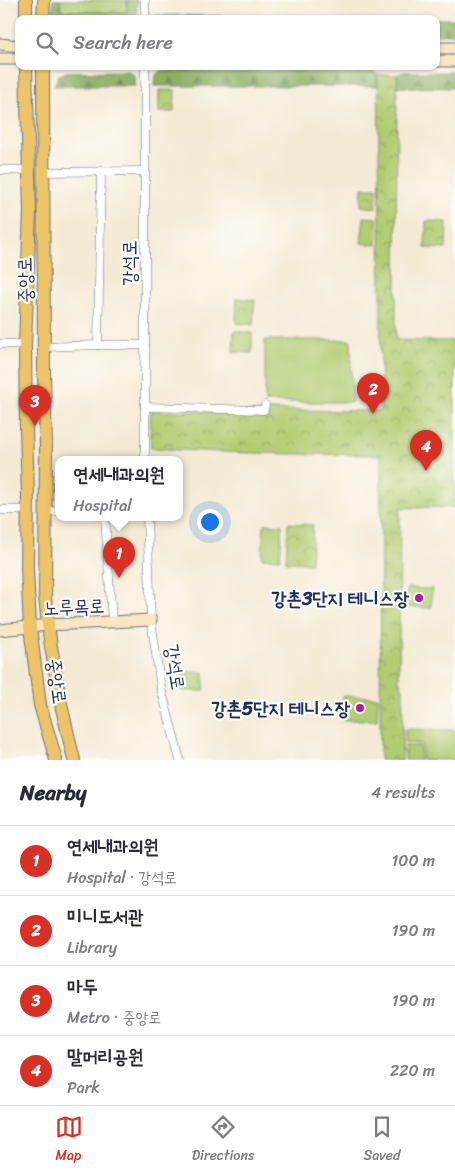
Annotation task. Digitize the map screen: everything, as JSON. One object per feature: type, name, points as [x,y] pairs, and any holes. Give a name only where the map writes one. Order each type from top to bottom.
[{"type":"main road","points":[[26,0],[26,15]]},
{"type":"main road","points":[[44,0],[44,15]]},
{"type":"main road","points":[[0,44],[15,46]]},
{"type":"main road","points":[[440,48],[455,48]]},
{"type":"main road","points":[[0,59],[15,58]]},
{"type":"main road","points":[[440,61],[455,61]]},
{"type":"main road","name":"중앙로","points":[[26,70],[30,211],[25,344],[28,511],[26,568],[30,627],[40,705],[56,760]]},
{"type":"main road","name":"중앙로","points":[[43,70],[44,373],[46,447],[53,511],[45,598],[60,700],[74,760]]},
{"type":"main road","name":"노루목로","points":[[0,630],[48,625],[151,620]]},
{"type":"street","points":[[145,0],[145,15]]},
{"type":"street","name":"강석로","points":[[145,70],[146,456]]},
{"type":"street","points":[[0,170],[29,170]]},
{"type":"street","points":[[98,345],[102,171]]},
{"type":"street","points":[[43,172],[145,171]]},
{"type":"street","points":[[0,344],[25,344]]},
{"type":"street","points":[[44,347],[145,345]]},
{"type":"street","points":[[145,407],[264,410],[265,405]]},
{"type":"street","points":[[0,510],[28,511]]},
{"type":"street","points":[[105,521],[112,622]]},
{"type":"street","name":"강석로","points":[[147,521],[151,620],[161,688],[180,760]]},
{"type":"green space","points":[[53,0],[60,0],[61,11],[127,12],[127,0],[137,0],[137,15],[53,15]]},
{"type":"green space","points":[[60,0],[127,0],[127,12],[60,11]]},
{"type":"green space","points":[[440,19],[455,19],[455,34],[440,34]]},
{"type":"green space","points":[[164,70],[371,71],[378,75],[378,86],[154,86],[156,76]]},
{"type":"green space","points":[[128,71],[134,75],[135,86],[54,86],[58,76],[66,72]]},
{"type":"green space","points":[[404,72],[455,72],[455,88],[397,87],[397,75]]},
{"type":"green space","points":[[378,75],[397,75],[396,340],[455,341],[455,507],[400,508],[399,681],[403,689],[402,760],[380,760],[381,455],[238,453],[151,448],[150,435],[151,411],[380,411],[381,301]]},
{"type":"green space","points":[[159,90],[175,90],[174,112],[159,112]]},
{"type":"green space","points":[[362,188],[377,188],[376,208],[361,206]]},
{"type":"green space","points":[[364,217],[377,218],[377,245],[361,243]]},
{"type":"green space","points":[[426,221],[447,222],[446,249],[425,248]]},
{"type":"green space","points":[[237,298],[255,300],[253,325],[236,323]]},
{"type":"green space","points":[[234,331],[252,333],[252,353],[233,352]]},
{"type":"green space","points":[[265,340],[351,340],[352,402],[265,402]]},
{"type":"green space","points":[[288,523],[313,525],[311,563],[286,562]]},
{"type":"green space","points":[[264,524],[282,525],[280,559],[262,558]]},
{"type":"green space","name":"강촌3단지 테니스장","points":[[407,588],[432,589],[431,608],[406,607]]},
{"type":"green space","points":[[179,672],[204,672],[204,691],[182,691]]},
{"type":"green space","name":"강촌5단지 테니스장","points":[[343,696],[378,697],[377,720],[342,720]]},
{"type":"green space","points":[[405,729],[455,730],[455,760],[422,760],[422,744],[405,743]]},
{"type":"green space","points":[[405,746],[420,746],[420,760],[405,760]]},
{"type":"place","name":"미니도서관","points":[[373,414]]},
{"type":"place","name":"마두","points":[[35,426]]},
{"type":"place","name":"말머리공원","points":[[426,471]]},
{"type":"place","name":"연세내과의원","points":[[119,578]]},
{"type":"place","name":"강촌3단지 테니스장","points":[[419,598]]},
{"type":"place","name":"강촌5단지 테니스장","points":[[360,708]]}]
